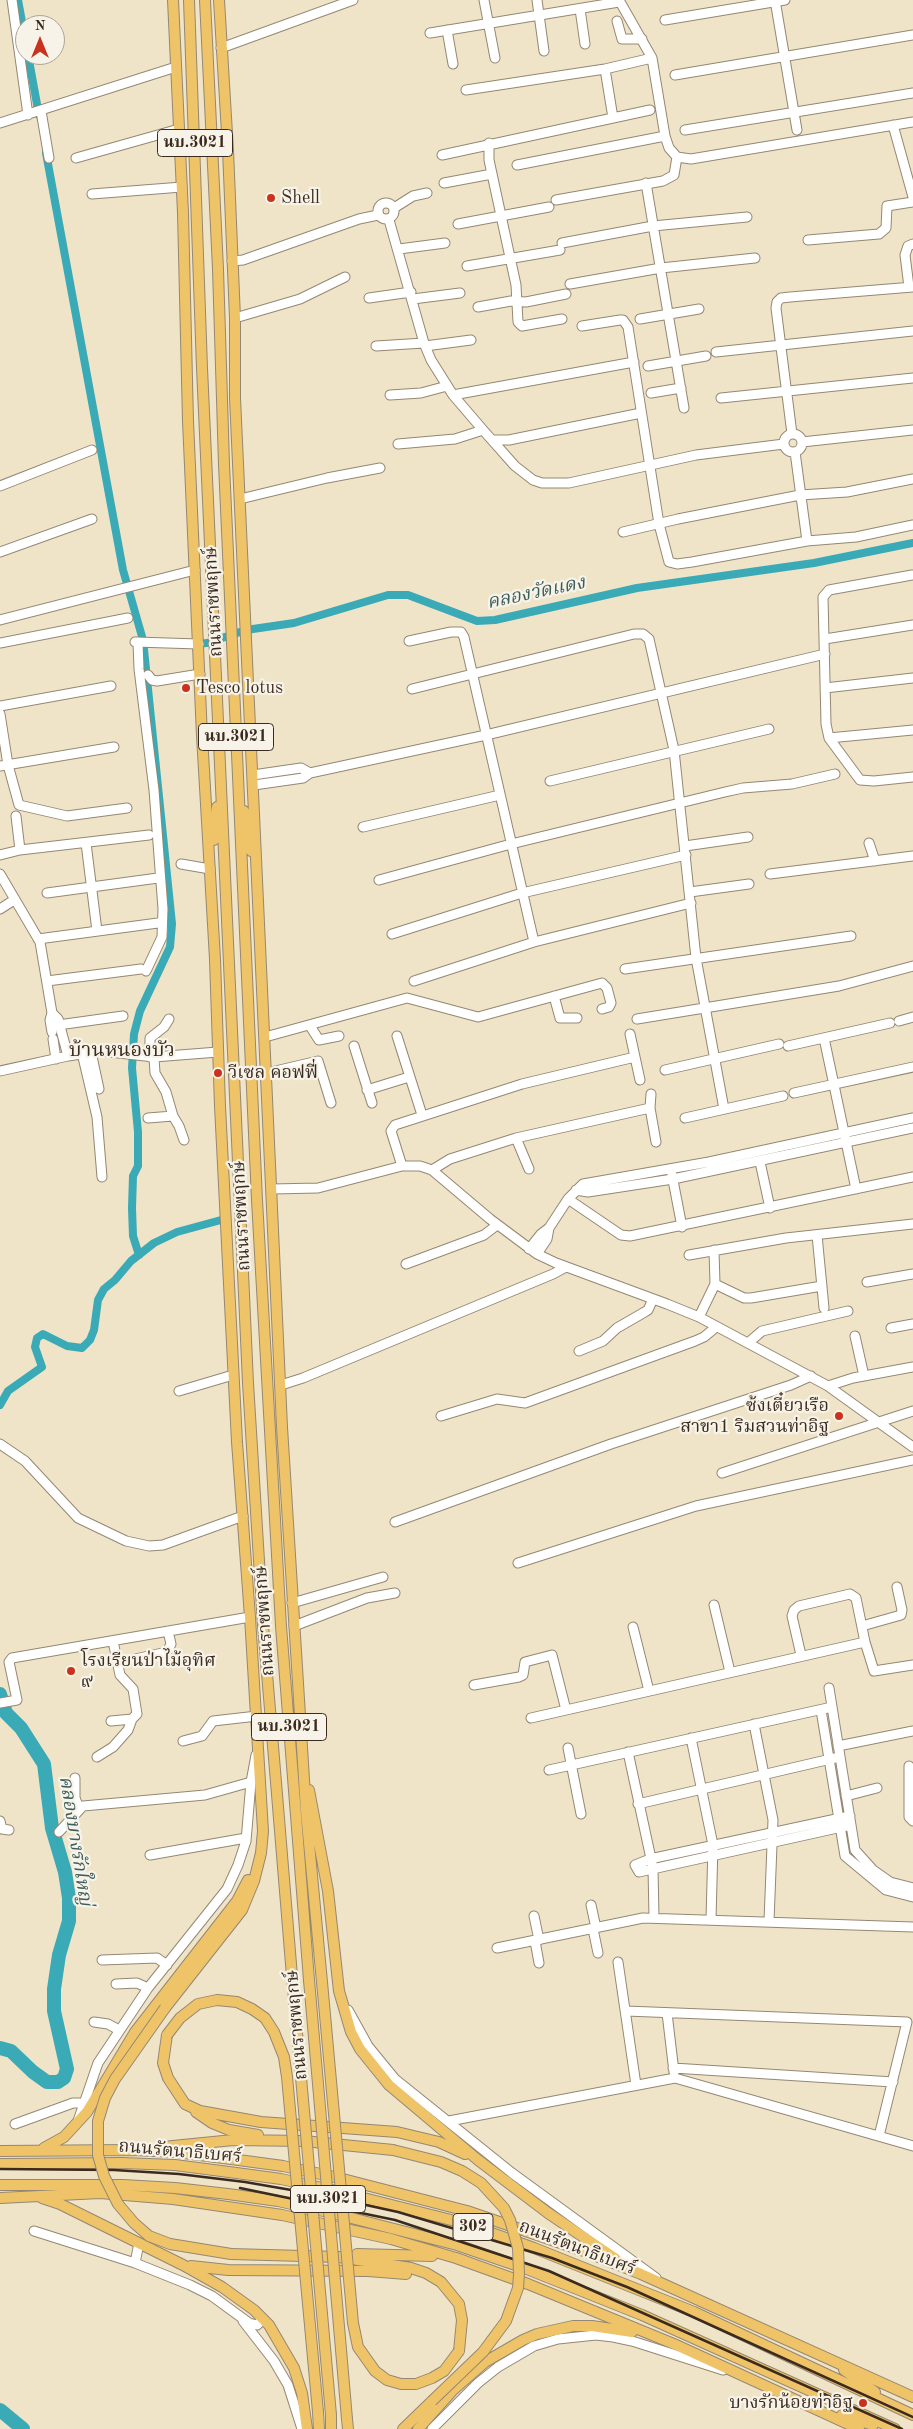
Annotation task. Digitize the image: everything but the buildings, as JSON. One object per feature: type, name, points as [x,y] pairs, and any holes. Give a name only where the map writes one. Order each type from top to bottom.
[{"type":"main road","name":"ถนนราชพฤกษ์","points":[[173,0],[182,187],[195,570],[238,1452]]},
{"type":"main road","name":"ถนนราชพฤกษ์","points":[[189,0],[220,793],[248,1383],[263,1625],[331,2429]]},
{"type":"main road","name":"ถนนราชพฤกษ์","points":[[205,0],[216,230],[224,474],[257,1200],[274,1474],[281,1626],[309,1980],[348,2424]]},
{"type":"main road","name":"ถนนราชพฤกษ์","points":[[219,0],[235,318],[235,398],[282,1427]]},
{"type":"main road","points":[[183,213],[200,287]]},
{"type":"main road","points":[[216,230],[234,300]]},
{"type":"main road","points":[[211,880],[216,814],[220,793]]},
{"type":"main road","points":[[240,798],[257,866]]},
{"type":"main road","points":[[238,1452],[257,1716],[263,1823],[262,1852],[254,1881],[242,1910],[165,2008],[115,2079],[105,2098],[98,2121],[98,2155],[104,2176],[118,2204],[134,2223],[149,2236],[170,2244],[231,2254],[340,2256],[411,2268],[426,2273],[441,2282],[459,2304],[462,2320],[459,2350],[448,2367],[432,2378],[416,2384],[402,2384],[387,2380],[375,2371],[358,2347],[352,2323],[322,1982],[304,1770],[282,1427]]},
{"type":"main road","points":[[274,1474],[282,1427]]},
{"type":"main road","points":[[238,1452],[257,1510]]},
{"type":"main road","points":[[304,1770],[318,1831],[328,1891],[341,2000],[350,2032],[372,2066],[388,2085],[478,2160],[590,2243],[641,2274]]},
{"type":"main road","points":[[38,2150],[53,2144],[76,2126],[87,2112],[135,2032],[237,1901],[262,1852]]},
{"type":"main road","points":[[319,2429],[318,2412],[288,2077],[284,2057],[274,2032],[265,2018],[252,2009],[237,2002],[217,2000],[198,2004],[180,2018],[167,2035],[163,2063],[174,2090],[185,2104],[212,2124],[229,2130],[304,2141],[393,2150],[441,2162],[462,2171],[481,2183],[504,2208],[510,2220],[518,2248],[520,2274],[518,2288],[506,2321],[484,2352],[403,2429]]},
{"type":"main road","points":[[185,2104],[208,2113],[261,2122],[397,2132],[439,2142],[478,2160]]},
{"type":"main road","points":[[133,2150],[232,2140],[304,2141]]},
{"type":"main road","name":"ถนนรัตนาธิเบศร์","points":[[1,2151],[133,2150],[176,2152],[283,2166],[467,2211],[582,2250],[641,2274],[913,2397]]},
{"type":"main road","name":"ถนนรัตนาธิเบศร์","points":[[1,2164],[59,2162],[166,2165],[281,2179],[454,2221],[534,2248],[694,2312],[913,2415]]},
{"type":"main road","points":[[281,2179],[385,2190]]},
{"type":"main road","name":"ถนนรัตนาธิเบศร์","points":[[0,2185],[123,2185],[228,2194],[278,2201],[328,2212],[448,2243],[527,2269],[601,2298],[687,2334],[895,2429]]},
{"type":"main road","name":"302","points":[[0,2198],[39,2198],[60,2194],[100,2193],[232,2206],[333,2225],[456,2258],[528,2284],[674,2344],[859,2429]]},
{"type":"main road","points":[[39,2198],[60,2204],[183,2264],[222,2287],[254,2310],[274,2333],[294,2368],[302,2393],[307,2429]]},
{"type":"main road","points":[[309,2255],[400,2254],[456,2258]]},
{"type":"main road","points":[[183,2264],[228,2270],[400,2272],[441,2282]]},
{"type":"main road","points":[[418,2429],[453,2390],[485,2362],[537,2334],[573,2326],[592,2326],[634,2333],[674,2344]]},
{"type":"main road","points":[[818,2353],[901,2409]]},
{"type":"main road","points":[[782,2394],[883,2429]]},
{"type":"street","points":[[12,0],[29,114]]},
{"type":"street","points":[[221,48],[353,0]]},
{"type":"street","points":[[484,0],[495,58]]},
{"type":"street","points":[[537,0],[544,51]]},
{"type":"street","points":[[665,20],[785,0]]},
{"type":"street","points":[[430,33],[619,1],[652,58],[669,148],[677,157],[691,159],[913,122]]},
{"type":"street","points":[[775,1],[797,130]]},
{"type":"street","points":[[580,9],[585,44]]},
{"type":"street","points":[[618,21],[622,39],[642,38]]},
{"type":"street","points":[[447,30],[453,64]]},
{"type":"street","points":[[675,75],[913,34]]},
{"type":"street","points":[[466,90],[605,69],[652,58]]},
{"type":"street","points":[[0,123],[176,67]]},
{"type":"street","points":[[605,69],[613,118]]},
{"type":"street","points":[[685,130],[913,93]]},
{"type":"street","points":[[41,110],[49,158]]},
{"type":"street","points":[[442,155],[490,143],[650,110]]},
{"type":"street","points":[[893,125],[913,197]]},
{"type":"street","points":[[76,158],[179,129]]},
{"type":"street","points":[[517,165],[666,136]]},
{"type":"street","points":[[490,143],[489,160],[518,301],[518,322],[522,326],[562,319]]},
{"type":"street","points":[[556,200],[670,178],[674,175],[677,157]]},
{"type":"street","points":[[444,183],[492,174]]},
{"type":"street","points":[[646,183],[684,408]]},
{"type":"street","points":[[92,194],[182,187]]},
{"type":"street","points":[[394,208],[413,196],[428,193]]},
{"type":"street","points":[[808,240],[879,234],[886,228],[887,206],[913,202]]},
{"type":"street","points":[[382,203],[389,203],[394,208],[394,215],[389,220],[382,220],[378,215],[378,208],[382,203]]},
{"type":"street","points":[[458,224],[549,207]]},
{"type":"street","points":[[232,260],[243,260],[359,219],[378,215]]},
{"type":"street","points":[[467,266],[653,226],[747,217]]},
{"type":"street","points":[[389,220],[424,344],[453,395],[525,475],[542,483],[569,483],[650,467],[696,455],[784,444]]},
{"type":"street","points":[[399,250],[445,243]]},
{"type":"street","points":[[792,434],[785,391],[776,308],[781,298],[911,287],[905,255],[908,246],[913,244]]},
{"type":"street","points":[[570,284],[661,268],[755,258]]},
{"type":"street","points":[[235,318],[291,302],[345,277]]},
{"type":"street","points":[[369,298],[460,293]]},
{"type":"street","points":[[478,307],[518,301],[526,302],[566,294]]},
{"type":"street","points":[[640,319],[699,309]]},
{"type":"street","points":[[582,326],[624,320],[628,326],[659,524],[668,560],[673,564],[807,541],[856,537],[913,525]]},
{"type":"street","points":[[716,352],[913,331]]},
{"type":"street","points":[[376,346],[471,340]]},
{"type":"street","points":[[648,366],[706,356]]},
{"type":"street","points":[[453,395],[634,362]]},
{"type":"street","points":[[721,398],[913,378]]},
{"type":"street","points":[[390,396],[421,393],[447,386]]},
{"type":"street","points":[[651,393],[681,388]]},
{"type":"street","points":[[492,440],[509,440],[641,413]]},
{"type":"street","points":[[398,444],[455,439],[483,430]]},
{"type":"street","points":[[802,442],[913,430]]},
{"type":"street","points":[[792,434],[798,436],[802,442],[801,448],[795,452],[787,451],[784,444],[786,438],[792,434]]},
{"type":"street","points":[[0,486],[92,450]]},
{"type":"street","points":[[795,452],[807,541]]},
{"type":"street","points":[[240,499],[327,478],[380,468]]},
{"type":"street","points":[[623,532],[800,496],[847,492],[913,479]]},
{"type":"street","points":[[0,552],[92,519]]},
{"type":"street","points":[[0,620],[195,570]]},
{"type":"street","points":[[912,575],[826,592],[823,597],[826,639],[826,724],[829,738],[860,780],[874,781],[913,777]]},
{"type":"street","points":[[0,643],[128,618]]},
{"type":"street","points":[[826,639],[913,625]]},
{"type":"street","points":[[409,641],[451,632],[460,632],[464,637],[534,942]]},
{"type":"street","points":[[412,689],[639,633],[649,639],[674,750],[696,958],[724,1109]]},
{"type":"street","points":[[47,981],[143,970],[162,937],[163,909],[154,790],[140,677],[140,642],[199,644]]},
{"type":"street","points":[[253,780],[301,768],[310,773],[486,735],[825,654]]},
{"type":"street","points":[[148,675],[152,680],[157,681],[200,674]]},
{"type":"street","points":[[825,688],[913,678]]},
{"type":"street","points":[[0,706],[111,686]]},
{"type":"street","points":[[0,714],[4,765],[19,805],[67,816],[127,808]]},
{"type":"street","points":[[550,781],[674,750],[769,729]]},
{"type":"street","points":[[829,738],[913,730]]},
{"type":"street","points":[[4,765],[114,747]]},
{"type":"street","points":[[379,880],[511,844],[680,802],[743,788],[792,784],[835,774]]},
{"type":"street","points":[[363,827],[500,795]]},
{"type":"street","points":[[16,816],[20,850]]},
{"type":"street","points":[[0,855],[20,850],[149,835]]},
{"type":"street","points":[[392,934],[522,893],[685,850],[748,837]]},
{"type":"street","points":[[86,843],[97,931]]},
{"type":"street","points":[[869,843],[875,860]]},
{"type":"street","points":[[770,874],[913,856]]},
{"type":"street","points":[[181,864],[210,868]]},
{"type":"street","points":[[0,874],[38,939],[52,1013],[56,1059]]},
{"type":"street","points":[[47,893],[158,878]]},
{"type":"street","points":[[690,892],[749,884]]},
{"type":"street","points":[[0,909],[14,900]]},
{"type":"street","points":[[414,981],[534,942],[691,903]]},
{"type":"street","points":[[38,939],[158,923]]},
{"type":"street","points":[[625,969],[852,936]]},
{"type":"street","points":[[637,1018],[839,986],[913,966]]},
{"type":"street","points":[[265,1037],[407,998],[478,1017],[598,984],[605,984],[611,1003],[609,1007],[602,1009]]},
{"type":"street","points":[[554,996],[560,1018],[577,1018]]},
{"type":"street","points":[[54,1031],[123,1016]]},
{"type":"street","points":[[899,1020],[913,1017]]},
{"type":"street","points":[[169,1019],[164,1027],[150,1038],[148,1057],[166,1092],[173,1116],[178,1123],[184,1140]]},
{"type":"street","points":[[665,1070],[714,1058],[824,1038],[890,1023]]},
{"type":"street","points":[[310,1026],[315,1037],[319,1040],[340,1036]]},
{"type":"street","points":[[54,1031],[68,1056]]},
{"type":"street","points":[[630,1034],[640,1080]]},
{"type":"street","points":[[397,1036],[422,1115]]},
{"type":"street","points":[[824,1038],[856,1189]]},
{"type":"street","points":[[354,1046],[372,1103]]},
{"type":"street","points":[[0,1071],[86,1053],[120,1052],[148,1057],[218,1052]]},
{"type":"street","points":[[86,1053],[99,1088]]},
{"type":"street","points":[[86,1053],[97,1117],[102,1177]]},
{"type":"street","points":[[402,1166],[392,1135],[392,1128],[422,1115],[522,1084],[635,1057]]},
{"type":"street","points":[[267,1072],[318,1061],[331,1102]]},
{"type":"street","points":[[794,1093],[913,1067]]},
{"type":"street","points":[[367,1090],[409,1076]]},
{"type":"street","points":[[651,1094],[650,1108],[656,1142]]},
{"type":"street","points":[[685,1118],[783,1096]]},
{"type":"street","points":[[432,1170],[450,1159],[516,1138],[650,1108]]},
{"type":"street","points":[[148,1118],[173,1116]]},
{"type":"street","points":[[576,1190],[588,1192],[672,1180],[760,1162],[913,1118]]},
{"type":"street","points":[[533,1252],[547,1239],[549,1228],[576,1190],[590,1182],[671,1170],[845,1138],[913,1128]]},
{"type":"street","points":[[516,1138],[528,1169]]},
{"type":"street","points":[[760,1162],[770,1208]]},
{"type":"street","points":[[272,1189],[318,1188],[402,1166],[420,1166],[432,1170],[497,1225],[533,1252],[566,1267],[698,1317],[828,1386],[913,1447]]},
{"type":"street","points":[[671,1170],[682,1227]]},
{"type":"street","points":[[568,1200],[625,1236],[682,1227],[913,1177]]},
{"type":"street","points":[[689,1255],[786,1238],[913,1224]]},
{"type":"street","points":[[406,1264],[484,1235],[497,1225]]},
{"type":"street","points":[[817,1235],[824,1308]]},
{"type":"street","points":[[698,1317],[715,1284],[714,1250]]},
{"type":"street","points":[[281,1385],[303,1378],[566,1267]]},
{"type":"street","points":[[867,1282],[913,1274]]},
{"type":"street","points":[[715,1284],[744,1298],[822,1286]]},
{"type":"street","points":[[579,1351],[603,1340],[617,1328],[648,1310],[653,1299]]},
{"type":"street","points":[[748,1343],[762,1331],[848,1311]]},
{"type":"street","points":[[891,1328],[913,1324]]},
{"type":"street","points":[[441,1416],[497,1399],[525,1403],[695,1341],[704,1337],[716,1327]]},
{"type":"street","points":[[855,1336],[864,1376]]},
{"type":"street","points":[[828,1386],[864,1376],[913,1368]]},
{"type":"street","points":[[179,1391],[234,1375]]},
{"type":"street","points":[[395,1522],[637,1435],[791,1385],[811,1376]]},
{"type":"street","points":[[722,1473],[877,1421],[913,1411]]},
{"type":"street","points":[[0,1444],[25,1461],[78,1518],[95,1528],[132,1542],[149,1546],[163,1545],[243,1516]]},
{"type":"street","points":[[518,1563],[696,1506],[913,1460]]},
{"type":"street","points":[[292,1603],[383,1577]]},
{"type":"street","points":[[862,1626],[900,1615],[902,1610],[896,1587]]},
{"type":"street","points":[[294,1626],[367,1598],[396,1593]]},
{"type":"street","points":[[801,1655],[792,1616],[794,1610],[799,1606],[850,1594],[854,1595],[874,1671],[913,1665]]},
{"type":"street","points":[[714,1605],[730,1672]]},
{"type":"street","points":[[3,1702],[17,1700],[9,1662],[12,1658],[250,1617]]},
{"type":"street","points":[[633,1627],[649,1691]]},
{"type":"street","points":[[117,1663],[167,1652],[170,1644],[168,1631]]},
{"type":"street","points":[[97,1757],[113,1747],[128,1730],[138,1710],[133,1689],[120,1675],[113,1641]]},
{"type":"street","points":[[531,1718],[801,1655],[865,1642]]},
{"type":"street","points":[[474,1685],[519,1677],[523,1675],[525,1662],[552,1655],[566,1710]]},
{"type":"street","points":[[829,1688],[846,1796],[845,1856],[886,1890],[913,1897]]},
{"type":"street","points":[[549,1770],[832,1707]]},
{"type":"street","points":[[821,1710],[830,1760],[854,1850],[873,1870],[890,1882],[913,1888]]},
{"type":"street","points":[[184,1741],[202,1736],[213,1721],[257,1716]]},
{"type":"street","points":[[111,1721],[132,1719]]},
{"type":"street","points":[[754,1724],[765,1775],[773,1836],[769,1921]]},
{"type":"street","points":[[838,1746],[913,1730]]},
{"type":"street","points":[[692,1738],[713,1850],[711,1919]]},
{"type":"street","points":[[76,2126],[98,2063],[148,1988],[226,1889],[238,1865],[246,1838],[251,1782],[258,1743]]},
{"type":"street","points":[[568,1748],[581,1814]]},
{"type":"street","points":[[628,1752],[652,1864],[654,1918]]},
{"type":"street","points":[[638,1804],[840,1757]]},
{"type":"street","points":[[909,1766],[911,1784],[909,1817],[913,1821]]},
{"type":"street","points":[[75,1778],[75,1798],[79,1808]]},
{"type":"street","points":[[59,1832],[79,1808],[86,1805],[205,1795],[251,1782]]},
{"type":"street","points":[[846,1796],[877,1788]]},
{"type":"street","points":[[0,1820],[2,1829],[9,1830]]},
{"type":"street","points":[[652,1864],[846,1821]]},
{"type":"street","points":[[150,1855],[246,1838]]},
{"type":"street","points":[[590,1905],[598,1953]]},
{"type":"street","points":[[534,1916],[540,1963]]},
{"type":"street","points":[[497,1948],[654,1918],[913,1927]]},
{"type":"street","points":[[102,1960],[157,1958],[167,1965]]},
{"type":"street","points":[[618,1962],[636,2085]]},
{"type":"street","points":[[337,1971],[350,2014],[368,2046],[395,2078],[512,2173],[662,2283]]},
{"type":"street","points":[[116,1984],[137,1983],[148,1988]]},
{"type":"street","points":[[626,2011],[907,2022],[879,2136]]},
{"type":"street","points":[[667,2012],[675,2078]]},
{"type":"street","points":[[94,2022],[108,2024],[119,2030]]},
{"type":"street","points":[[673,2068],[893,2082]]},
{"type":"street","points":[[449,2122],[675,2078],[913,2146]]},
{"type":"street","points":[[15,2124],[73,2103],[85,2103]]},
{"type":"street","points":[[34,2231],[135,2262],[190,2285],[212,2296],[249,2323],[257,2324],[263,2319]]},
{"type":"street","points":[[135,2262],[139,2243]]},
{"type":"street","points":[[238,2316],[274,2361],[288,2386],[302,2429]]},
{"type":"street","points":[[436,2427],[478,2384],[518,2354],[534,2346],[579,2335],[596,2334],[632,2341],[743,2376]]},
{"type":"waterway","points":[[18,0],[21,15]]},
{"type":"waterway","points":[[30,65],[39,115]]},
{"type":"waterway","points":[[46,153],[123,570],[143,640],[172,924],[170,947],[140,1011],[134,1034],[132,1068],[138,1132],[138,1166],[133,1176],[132,1208],[133,1236],[139,1255]]},
{"type":"waterway","name":"คลองวัดแดง","points":[[195,644],[207,643],[246,630],[294,623],[388,595],[408,595],[477,621],[495,620],[637,588],[814,563],[913,543]]},
{"type":"waterway","points":[[0,1405],[8,1391],[42,1367],[35,1347],[37,1338],[43,1334],[67,1346],[82,1348],[90,1340],[94,1330],[98,1300],[104,1289],[115,1280],[131,1261],[154,1243],[177,1232],[221,1220]]},
{"type":"waterway","name":"คลองบางรักใหญ่","points":[[0,1694],[6,1713],[21,1728],[44,1764],[52,1828],[65,1872],[69,1898],[69,1921],[59,1955],[54,1989],[54,2011],[67,2069],[64,2078],[58,2082],[47,2082],[33,2072],[11,2051],[0,2048]]},
{"type":"waterway","name":"คลองบางรักใหญ่","points":[[0,2410],[23,2429]]},
{"type":"railway","points":[[0,2169],[114,2170],[179,2174],[245,2182],[320,2195],[398,2212],[552,2258],[627,2287],[913,2417]]},
{"type":"railway","points":[[240,2188],[395,2220],[549,2271],[902,2429]]},
{"type":"place","name":"Shell","points":[[271,198]]},
{"type":"place","name":"Tesco lotus","points":[[186,688]]},
{"type":"place","name":"วีเซล คอฟฟี่","points":[[218,1073]]},
{"type":"place","name":"ซ้งเตี๋ยวเรือ สาขา1 ริมสวนท่าอิฐ","points":[[839,1416]]},
{"type":"place","name":"โรงเรียนป่าไม้อุทิศ ๙","points":[[71,1671]]},
{"type":"place","name":"บางรักน้อยท่าอิฐ","points":[[863,2403]]},
{"type":"district","name":"บ้านหนองบัว","points":[[122,1051]]}]
